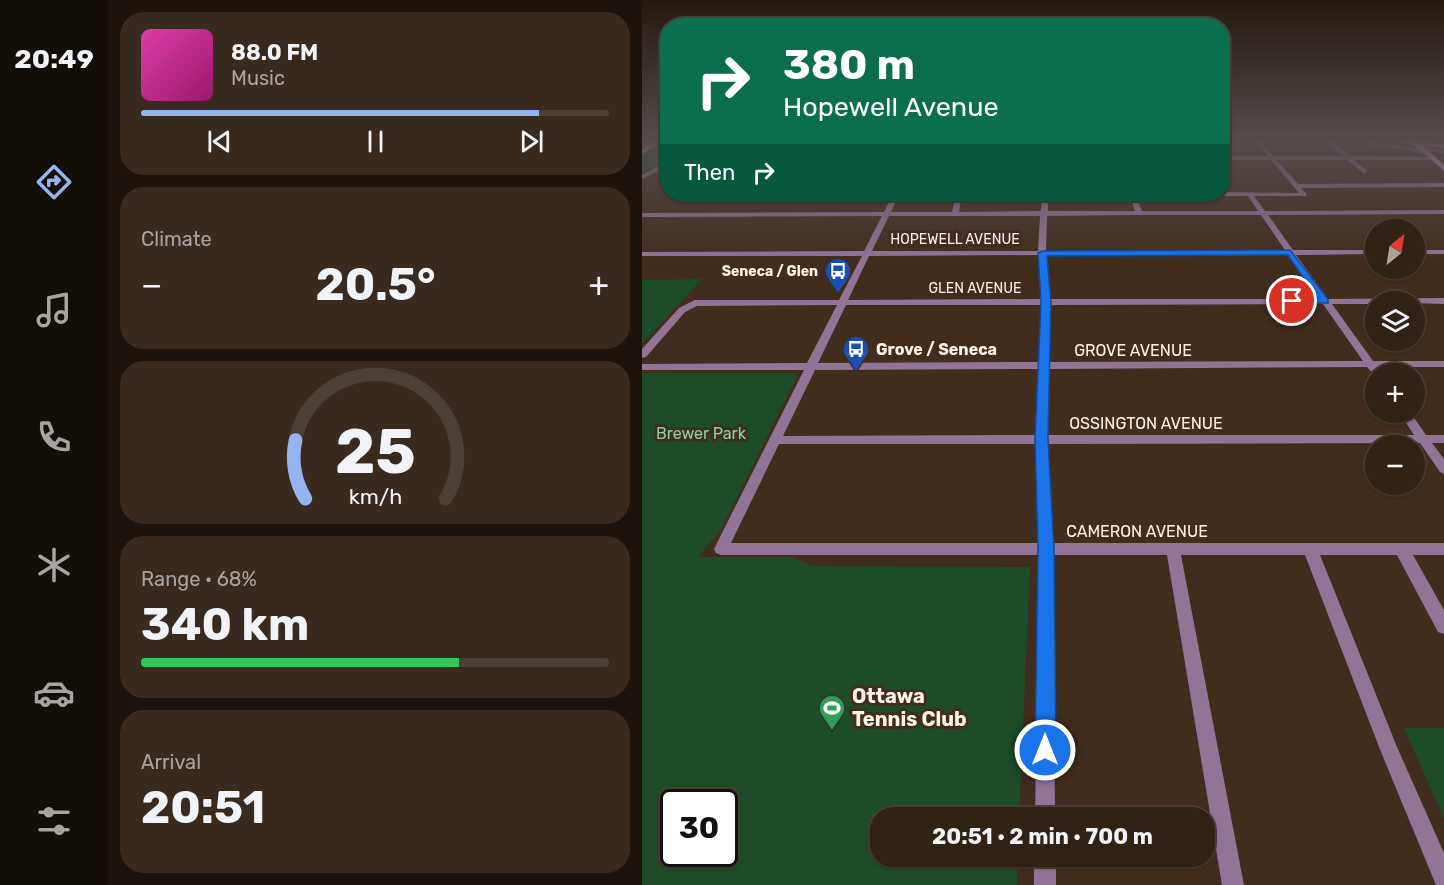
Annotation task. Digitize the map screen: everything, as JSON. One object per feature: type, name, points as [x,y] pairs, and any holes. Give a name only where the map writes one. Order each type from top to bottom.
[{"type":"street","points":[[1230,194],[1305,195],[1294,180]]},
{"type":"street","points":[[1299,186],[1444,186]]},
{"type":"street","points":[[1250,195],[1369,363]]},
{"type":"street","points":[[776,440],[893,201]]},
{"type":"street","points":[[955,215],[958,201]]},
{"type":"street","points":[[1045,201],[1042,253],[1046,302],[1041,439],[1046,549],[1045,807]]},
{"type":"street","points":[[1135,201],[1140,214]]},
{"type":"street","points":[[642,215],[1444,212]]},
{"type":"street","name":"HOPEWELL AVENUE","points":[[642,254],[1365,252]]},
{"type":"street","points":[[1425,252],[1444,252]]},
{"type":"street","name":"GLEN AVENUE","points":[[642,355],[685,307],[695,303],[1444,301]]},
{"type":"street","name":"GROVE AVENUE","points":[[1425,365],[1444,364]]},
{"type":"street","name":"GROVE AVENUE","points":[[642,367],[1043,366],[1365,369]]},
{"type":"street","name":"OSSINGTON AVENUE","points":[[776,440],[1365,439]]},
{"type":"street","name":"OSSINGTON AVENUE","points":[[1425,439],[1444,439]]},
{"type":"street","name":"CAMERON AVENUE","points":[[776,440],[721,549],[1444,549]]},
{"type":"street","points":[[1425,443],[1444,469]]},
{"type":"street","points":[[1401,548],[1444,626]]},
{"type":"street","points":[[1310,549],[1390,752],[1444,878]]},
{"type":"street","points":[[1173,550],[1233,885]]},
{"type":"street","points":[[1045,867],[1045,885]]},
{"type":"green space","points":[[702,279],[649,336],[642,343],[642,280]]},
{"type":"green space","name":"Ottawa Tennis Club","points":[[642,373],[798,374],[720,531],[698,557],[792,557],[812,566],[1030,567],[1019,807],[870,807],[870,867],[1018,867],[1017,885],[642,885]]},
{"type":"green space","points":[[1404,728],[1444,728],[1444,819]]},
{"type":"place","name":"Seneca / Glen","points":[[838,294]]},
{"type":"place","name":"Grove / Seneca","points":[[856,372]]},
{"type":"place","name":"Ottawa Tennis Club","points":[[832,731]]},
{"type":"route","points":[[1045,750],[1046,549],[1041,439],[1046,302],[1042,253],[1290,252],[1324,301],[1292,301]]},
{"type":"park label","name":"Brewer Park","points":[[701,433]]}]
